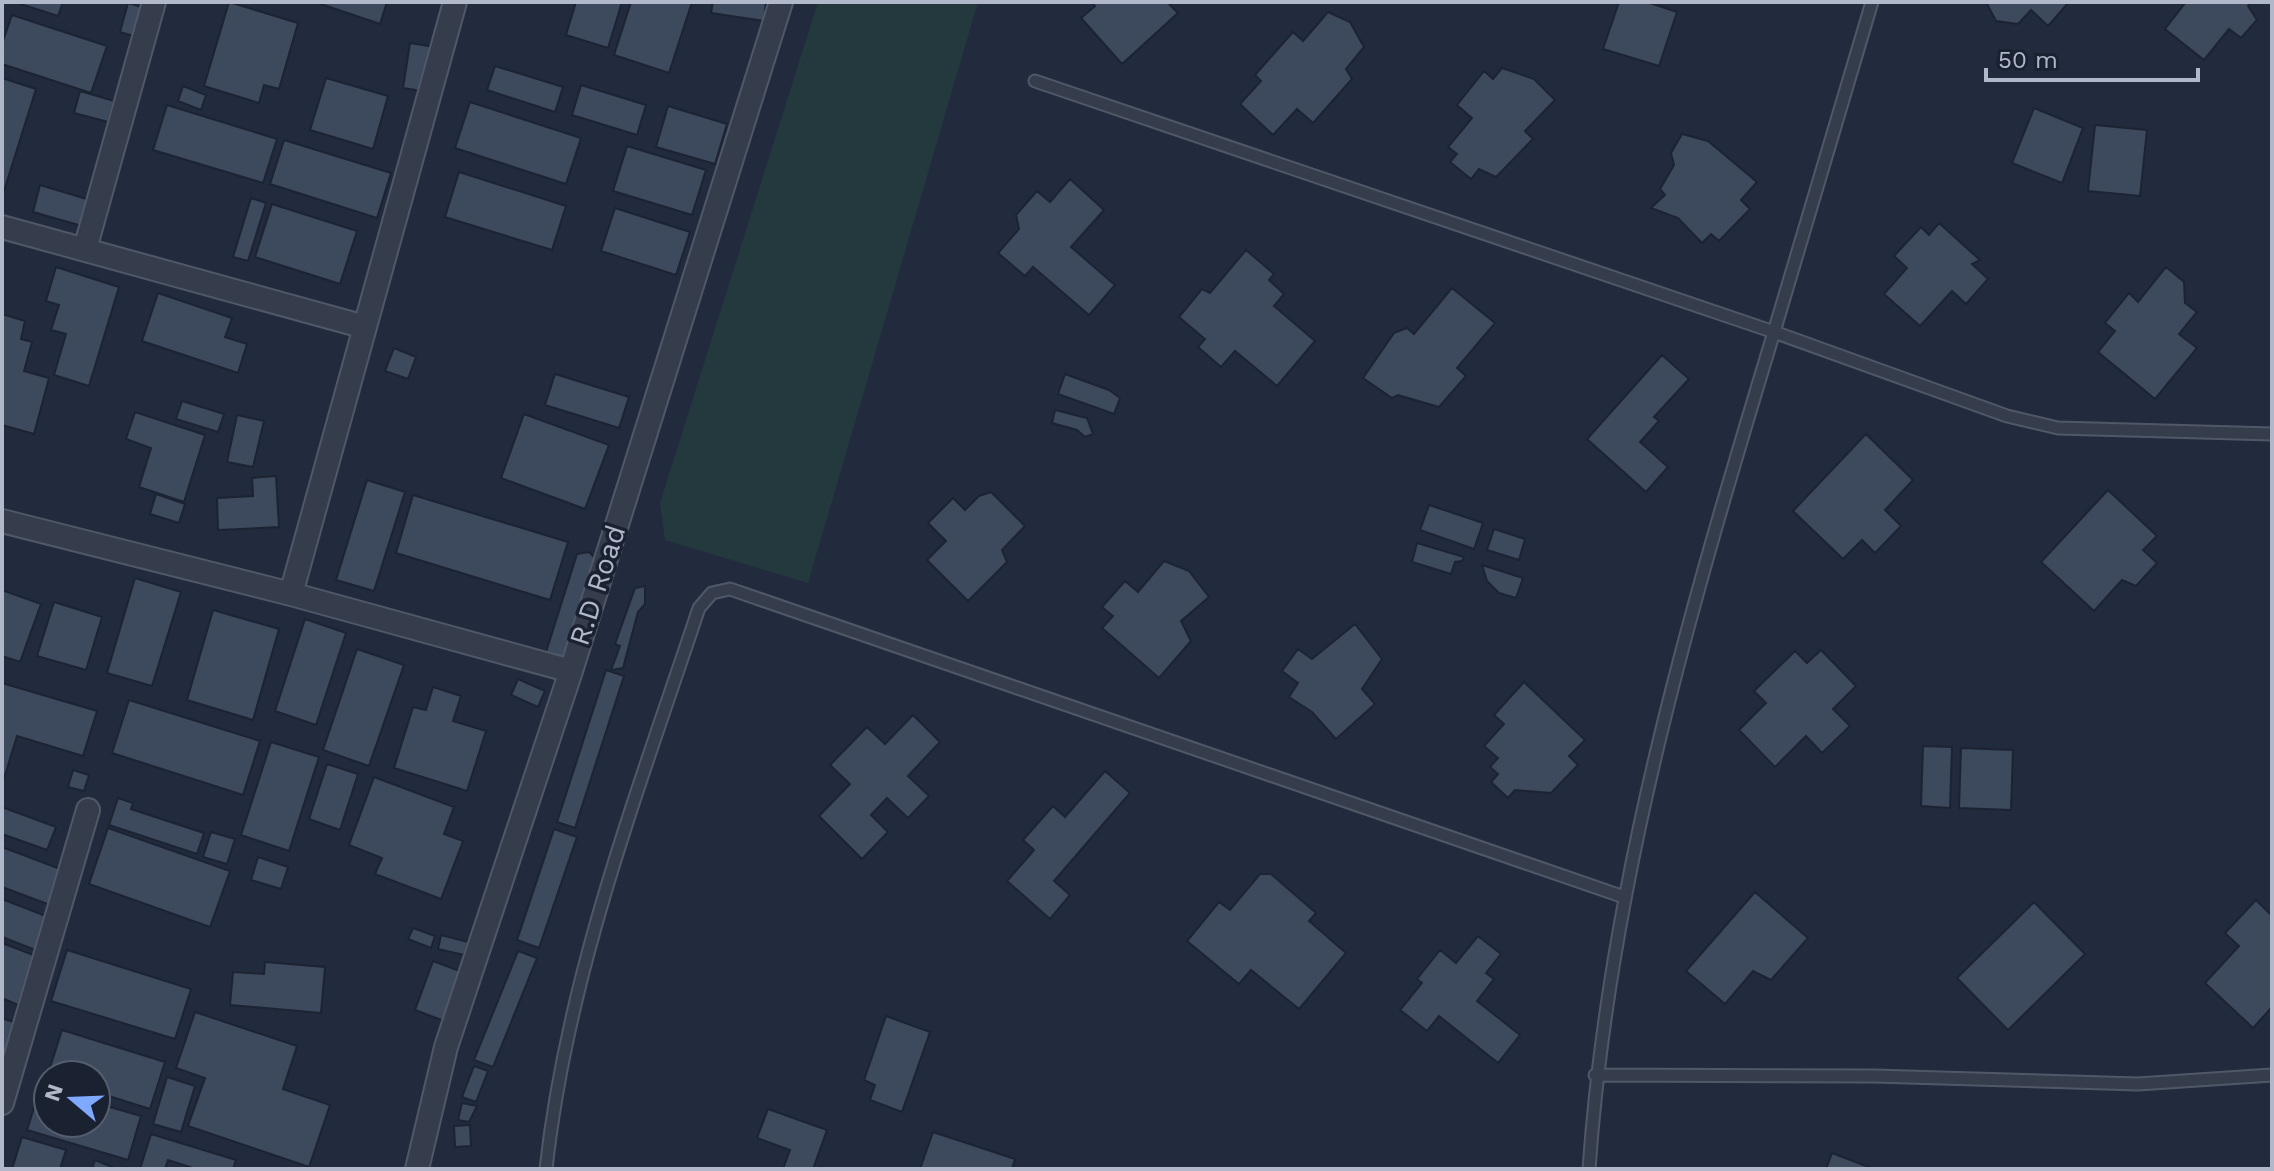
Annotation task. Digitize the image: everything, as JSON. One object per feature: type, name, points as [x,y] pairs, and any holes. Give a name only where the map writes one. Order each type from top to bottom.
[{"type":"street","points":[[85,249],[154,2]]},
{"type":"street","points":[[291,594],[455,2]]},
{"type":"street","name":"R.D Road","points":[[417,1169],[446,1047],[571,671],[781,2]]},
{"type":"street","points":[[2,227],[365,327]]},
{"type":"street","points":[[2,521],[291,594],[571,671]]},
{"type":"street","points":[[2,1103],[88,810]]},
{"type":"lane","points":[[1589,1169],[1595,1075],[1624,897],[1706,553],[1872,2]]},
{"type":"lane","points":[[1035,81],[1774,332],[2034,424],[2105,430],[2272,434]]},
{"type":"lane","points":[[546,1169],[562,1057],[612,870],[699,608],[712,593],[730,589],[1624,897]]},
{"type":"lane","points":[[1595,1075],[1874,1076],[2138,1084],[2272,1075]]},
{"type":"green space","points":[[818,2],[978,2],[808,583],[665,540],[660,503]]},
{"type":"building","points":[[14,2],[63,2],[58,16]]},
{"type":"building","points":[[229,2],[298,23],[279,89],[264,85],[259,103],[204,86]]},
{"type":"building","points":[[315,2],[387,2],[380,24]]},
{"type":"building","points":[[576,2],[622,2],[608,48],[566,35]]},
{"type":"building","points":[[631,2],[692,2],[669,73],[614,55]]},
{"type":"building","points":[[713,2],[766,2],[764,21],[711,13]]},
{"type":"building","points":[[1092,2],[1167,2],[1178,13],[1122,64],[1081,18],[1095,6]]},
{"type":"building","points":[[1619,2],[1647,2],[1677,12],[1659,66],[1603,49]]},
{"type":"building","points":[[1986,2],[2069,2],[2048,26],[2031,10],[2018,24],[1996,21]]},
{"type":"building","points":[[2186,2],[2252,2],[2248,6],[2257,20],[2241,38],[2229,29],[2204,60],[2165,29]]},
{"type":"building","points":[[128,3],[145,8],[137,37],[120,32]]},
{"type":"building","points":[[1328,12],[1350,22],[1364,47],[1346,69],[1352,79],[1313,123],[1297,109],[1273,135],[1240,104],[1261,81],[1255,75],[1293,32],[1303,41]]},
{"type":"building","points":[[12,15],[107,46],[91,93],[2,64],[2,44]]},
{"type":"building","points":[[410,43],[435,47],[428,92],[403,88]]},
{"type":"building","points":[[495,66],[563,87],[555,112],[487,90]]},
{"type":"building","points":[[1502,68],[1534,79],[1555,100],[1525,131],[1533,139],[1496,177],[1479,169],[1471,179],[1450,162],[1457,154],[1448,147],[1472,118],[1457,105],[1484,71],[1493,79]]},
{"type":"building","points":[[2,78],[36,89],[3,194],[2,194]]},
{"type":"building","points":[[326,78],[388,96],[373,149],[310,130]]},
{"type":"building","points":[[581,85],[646,105],[637,135],[572,115]]},
{"type":"building","points":[[183,86],[206,95],[201,110],[178,101]]},
{"type":"building","points":[[80,91],[114,101],[108,122],[74,113]]},
{"type":"building","points":[[470,102],[581,138],[566,184],[455,148]]},
{"type":"building","points":[[167,105],[277,139],[263,183],[153,150]]},
{"type":"building","points":[[668,106],[727,124],[715,164],[656,147]]},
{"type":"building","points":[[2034,108],[2083,128],[2062,183],[2012,163]]},
{"type":"building","points":[[2095,125],[2147,130],[2140,196],[2088,191]]},
{"type":"building","points":[[1682,134],[1708,141],[1757,182],[1741,200],[1750,209],[1719,241],[1711,234],[1702,243],[1678,218],[1651,208],[1665,195],[1660,189],[1674,165],[1671,153]]},
{"type":"building","points":[[284,140],[391,173],[377,218],[270,184]]},
{"type":"building","points":[[627,146],[706,170],[692,215],[613,191]]},
{"type":"building","points":[[459,172],[566,206],[552,250],[445,217]]},
{"type":"building","points":[[1070,179],[1104,210],[1071,247],[1115,285],[1089,315],[1033,267],[1025,276],[998,253],[1019,229],[1016,215],[1037,191],[1050,202]]},
{"type":"building","points":[[40,185],[90,200],[82,226],[33,212]]},
{"type":"building","points":[[251,198],[266,203],[248,261],[233,257]]},
{"type":"building","points":[[272,204],[357,231],[340,284],[255,257]]},
{"type":"building","points":[[615,208],[690,232],[676,275],[601,251]]},
{"type":"building","points":[[1939,223],[1980,260],[1972,264],[1988,279],[1966,304],[1952,291],[1920,326],[1884,294],[1907,268],[1894,256],[1921,227],[1929,235]]},
{"type":"building","points":[[1246,250],[1274,274],[1269,280],[1284,294],[1274,306],[1315,341],[1277,386],[1235,351],[1221,367],[1198,347],[1205,339],[1179,317],[1202,289],[1210,293]]},
{"type":"building","points":[[56,267],[119,287],[89,386],[54,375],[66,334],[51,330],[59,305],[46,301]]},
{"type":"building","points":[[2166,267],[2184,282],[2185,303],[2197,312],[2179,334],[2197,348],[2155,399],[2098,352],[2115,331],[2105,323],[2129,293],[2138,302]]},
{"type":"building","points":[[1452,288],[1495,323],[1457,368],[1466,376],[1439,407],[1398,395],[1392,398],[1363,378],[1394,333],[1407,328],[1414,334]]},
{"type":"building","points":[[158,293],[232,318],[225,337],[247,344],[238,373],[142,341]]},
{"type":"building","points":[[2,314],[25,321],[21,339],[32,342],[24,371],[49,378],[34,434],[2,425]]},
{"type":"building","points":[[394,348],[416,357],[408,379],[385,371]]},
{"type":"building","points":[[1662,355],[1689,379],[1654,417],[1659,421],[1640,442],[1668,467],[1646,492],[1587,439]]},
{"type":"building","points":[[555,374],[629,397],[619,428],[545,405]]},
{"type":"building","points":[[1065,374],[1109,390],[1120,398],[1114,414],[1058,394]]},
{"type":"building","points":[[182,401],[224,414],[218,432],[176,419]]},
{"type":"building","points":[[1055,410],[1087,418],[1093,434],[1085,437],[1077,430],[1052,423]]},
{"type":"building","points":[[135,412],[205,435],[184,502],[139,487],[151,448],[126,439]]},
{"type":"building","points":[[524,414],[609,445],[585,509],[501,478]]},
{"type":"building","points":[[237,415],[264,421],[253,467],[227,462]]},
{"type":"building","points":[[1866,434],[1913,480],[1885,510],[1901,526],[1875,553],[1862,540],[1843,559],[1793,511]]},
{"type":"building","points":[[276,476],[279,527],[218,530],[217,498],[253,496],[252,478]]},
{"type":"building","points":[[367,480],[405,492],[374,591],[336,580]]},
{"type":"building","points":[[2108,490],[2157,536],[2143,550],[2157,563],[2136,586],[2122,580],[2094,611],[2041,562]]},
{"type":"building","points":[[991,492],[1025,526],[1002,550],[1007,562],[968,601],[927,560],[946,541],[928,523],[953,498],[965,510],[979,496]]},
{"type":"building","points":[[156,494],[185,504],[179,523],[150,514]]},
{"type":"building","points":[[413,495],[568,542],[550,600],[396,553]]},
{"type":"building","points":[[1429,505],[1483,523],[1474,549],[1420,530]]},
{"type":"building","points":[[1494,529],[1525,539],[1519,560],[1487,550]]},
{"type":"building","points":[[1417,543],[1464,557],[1462,561],[1455,562],[1451,574],[1412,562]]},
{"type":"building","points":[[589,552],[599,562],[568,659],[546,652],[577,554]]},
{"type":"building","points":[[1164,561],[1189,571],[1209,597],[1181,621],[1191,641],[1159,678],[1102,628],[1113,616],[1102,607],[1125,581],[1138,592]]},
{"type":"building","points":[[1482,565],[1523,578],[1516,598],[1499,593],[1487,581]]},
{"type":"building","points":[[135,578],[181,592],[152,686],[107,673]]},
{"type":"building","points":[[645,586],[645,604],[638,612],[623,668],[611,670],[620,646],[615,644],[635,588]]},
{"type":"building","points":[[2,590],[41,604],[20,662],[2,656]]},
{"type":"building","points":[[54,602],[102,617],[86,670],[37,656]]},
{"type":"building","points":[[213,610],[279,629],[253,720],[187,700]]},
{"type":"building","points":[[305,619],[346,633],[316,725],[275,711]]},
{"type":"building","points":[[1355,624],[1382,659],[1362,689],[1375,704],[1336,739],[1312,712],[1289,697],[1298,683],[1282,671],[1298,649],[1312,659]]},
{"type":"building","points":[[357,649],[404,665],[369,766],[323,750]]},
{"type":"building","points":[[1821,650],[1856,686],[1833,709],[1850,726],[1822,753],[1806,736],[1775,767],[1739,730],[1766,703],[1754,691],[1795,651],[1807,663]]},
{"type":"building","points":[[606,670],[624,676],[575,828],[557,822]]},
{"type":"building","points":[[518,679],[545,691],[538,707],[511,695]]},
{"type":"building","points":[[1524,682],[1585,740],[1569,756],[1578,765],[1551,793],[1515,790],[1508,798],[1491,782],[1498,774],[1490,767],[1498,758],[1484,746],[1504,724],[1494,715]]},
{"type":"building","points":[[2,683],[97,711],[83,756],[17,736],[2,785]]},
{"type":"building","points":[[433,687],[461,696],[453,721],[486,731],[467,791],[394,768],[413,707],[426,710]]},
{"type":"building","points":[[129,700],[260,741],[243,795],[112,753]]},
{"type":"building","points":[[913,715],[940,742],[908,776],[929,796],[908,818],[887,798],[871,815],[888,832],[862,859],[819,816],[850,784],[830,765],[867,727],[885,744]]},
{"type":"building","points":[[271,742],[319,757],[289,851],[241,835]]},
{"type":"building","points":[[1923,746],[1952,747],[1950,808],[1921,806]]},
{"type":"building","points":[[1961,748],[2013,750],[2011,810],[1959,808]]},
{"type":"building","points":[[327,764],[358,774],[340,830],[309,819]]},
{"type":"building","points":[[73,770],[89,775],[84,791],[68,787]]},
{"type":"building","points":[[1105,771],[1130,793],[1054,881],[1070,895],[1050,919],[1007,881],[1034,850],[1023,840],[1053,806],[1065,817]]},
{"type":"building","points":[[374,777],[454,807],[444,834],[463,841],[441,899],[375,874],[382,858],[349,845]]},
{"type":"building","points":[[118,798],[133,803],[131,809],[204,833],[197,854],[109,825]]},
{"type":"building","points":[[2,807],[56,827],[47,850],[2,834]]},
{"type":"building","points":[[108,828],[230,871],[210,927],[89,884]]},
{"type":"building","points":[[554,829],[577,837],[539,948],[517,940]]},
{"type":"building","points":[[211,832],[235,839],[227,864],[203,857]]},
{"type":"building","points":[[2,847],[63,870],[50,905],[2,887]]},
{"type":"building","points":[[258,857],[288,867],[281,889],[251,880]]},
{"type":"building","points":[[1260,874],[1271,874],[1316,913],[1309,921],[1346,953],[1299,1009],[1251,970],[1239,984],[1187,941],[1219,902],[1230,910]]},
{"type":"building","points":[[1755,892],[1808,938],[1771,980],[1753,971],[1725,1004],[1686,971]]},
{"type":"building","points":[[2,899],[51,918],[38,951],[2,937]]},
{"type":"building","points":[[2256,900],[2270,914],[2272,911],[2272,1007],[2253,1028],[2205,983],[2239,946],[2225,933]]},
{"type":"building","points":[[2034,902],[2085,954],[2008,1030],[1957,978]]},
{"type":"building","points":[[413,928],[435,936],[431,948],[408,939]]},
{"type":"building","points":[[441,935],[468,942],[464,955],[438,949]]},
{"type":"building","points":[[1478,936],[1501,954],[1486,973],[1494,979],[1477,1001],[1520,1035],[1498,1063],[1439,1016],[1427,1031],[1400,1010],[1422,983],[1417,979],[1440,950],[1456,963]]},
{"type":"building","points":[[2,943],[36,956],[18,1005],[2,998]]},
{"type":"building","points":[[67,950],[191,989],[175,1039],[51,1001]]},
{"type":"building","points":[[518,951],[537,958],[493,1067],[474,1060]]},
{"type":"building","points":[[433,961],[465,973],[447,1022],[415,1010]]},
{"type":"building","points":[[265,962],[325,967],[321,1013],[230,1005],[233,972],[264,974]]},
{"type":"building","points":[[195,1012],[297,1046],[283,1089],[330,1105],[309,1167],[188,1126],[205,1078],[176,1068]]},
{"type":"building","points":[[886,1016],[930,1032],[902,1112],[870,1100],[875,1085],[864,1080]]},
{"type":"building","points":[[2,1018],[16,1023],[2,1061]]},
{"type":"building","points":[[62,1030],[165,1062],[150,1109],[112,1097],[112,1059],[53,1059]]},
{"type":"building","points":[[474,1066],[488,1071],[476,1102],[462,1097]]},
{"type":"building","points":[[167,1077],[195,1086],[181,1132],[153,1124]]},
{"type":"building","points":[[462,1103],[477,1106],[469,1122],[458,1120]]},
{"type":"building","points":[[112,1108],[141,1116],[128,1160],[57,1139],[112,1139]]},
{"type":"building","points":[[768,1109],[827,1130],[813,1169],[783,1169],[790,1150],[757,1138]]},
{"type":"building","points":[[32,1114],[32,1131],[27,1130]]},
{"type":"building","points":[[470,1125],[471,1146],[455,1147],[454,1126]]},
{"type":"building","points":[[933,1132],[1015,1159],[1012,1169],[920,1169]]},
{"type":"building","points":[[151,1134],[236,1160],[233,1169],[196,1169],[168,1160],[165,1169],[140,1169]]},
{"type":"building","points":[[22,1137],[66,1150],[60,1169],[12,1169]]},
{"type":"building","points":[[1832,1153],[1874,1169],[1826,1169]]},
{"type":"building","points":[[95,1160],[117,1169],[92,1169]]}]
